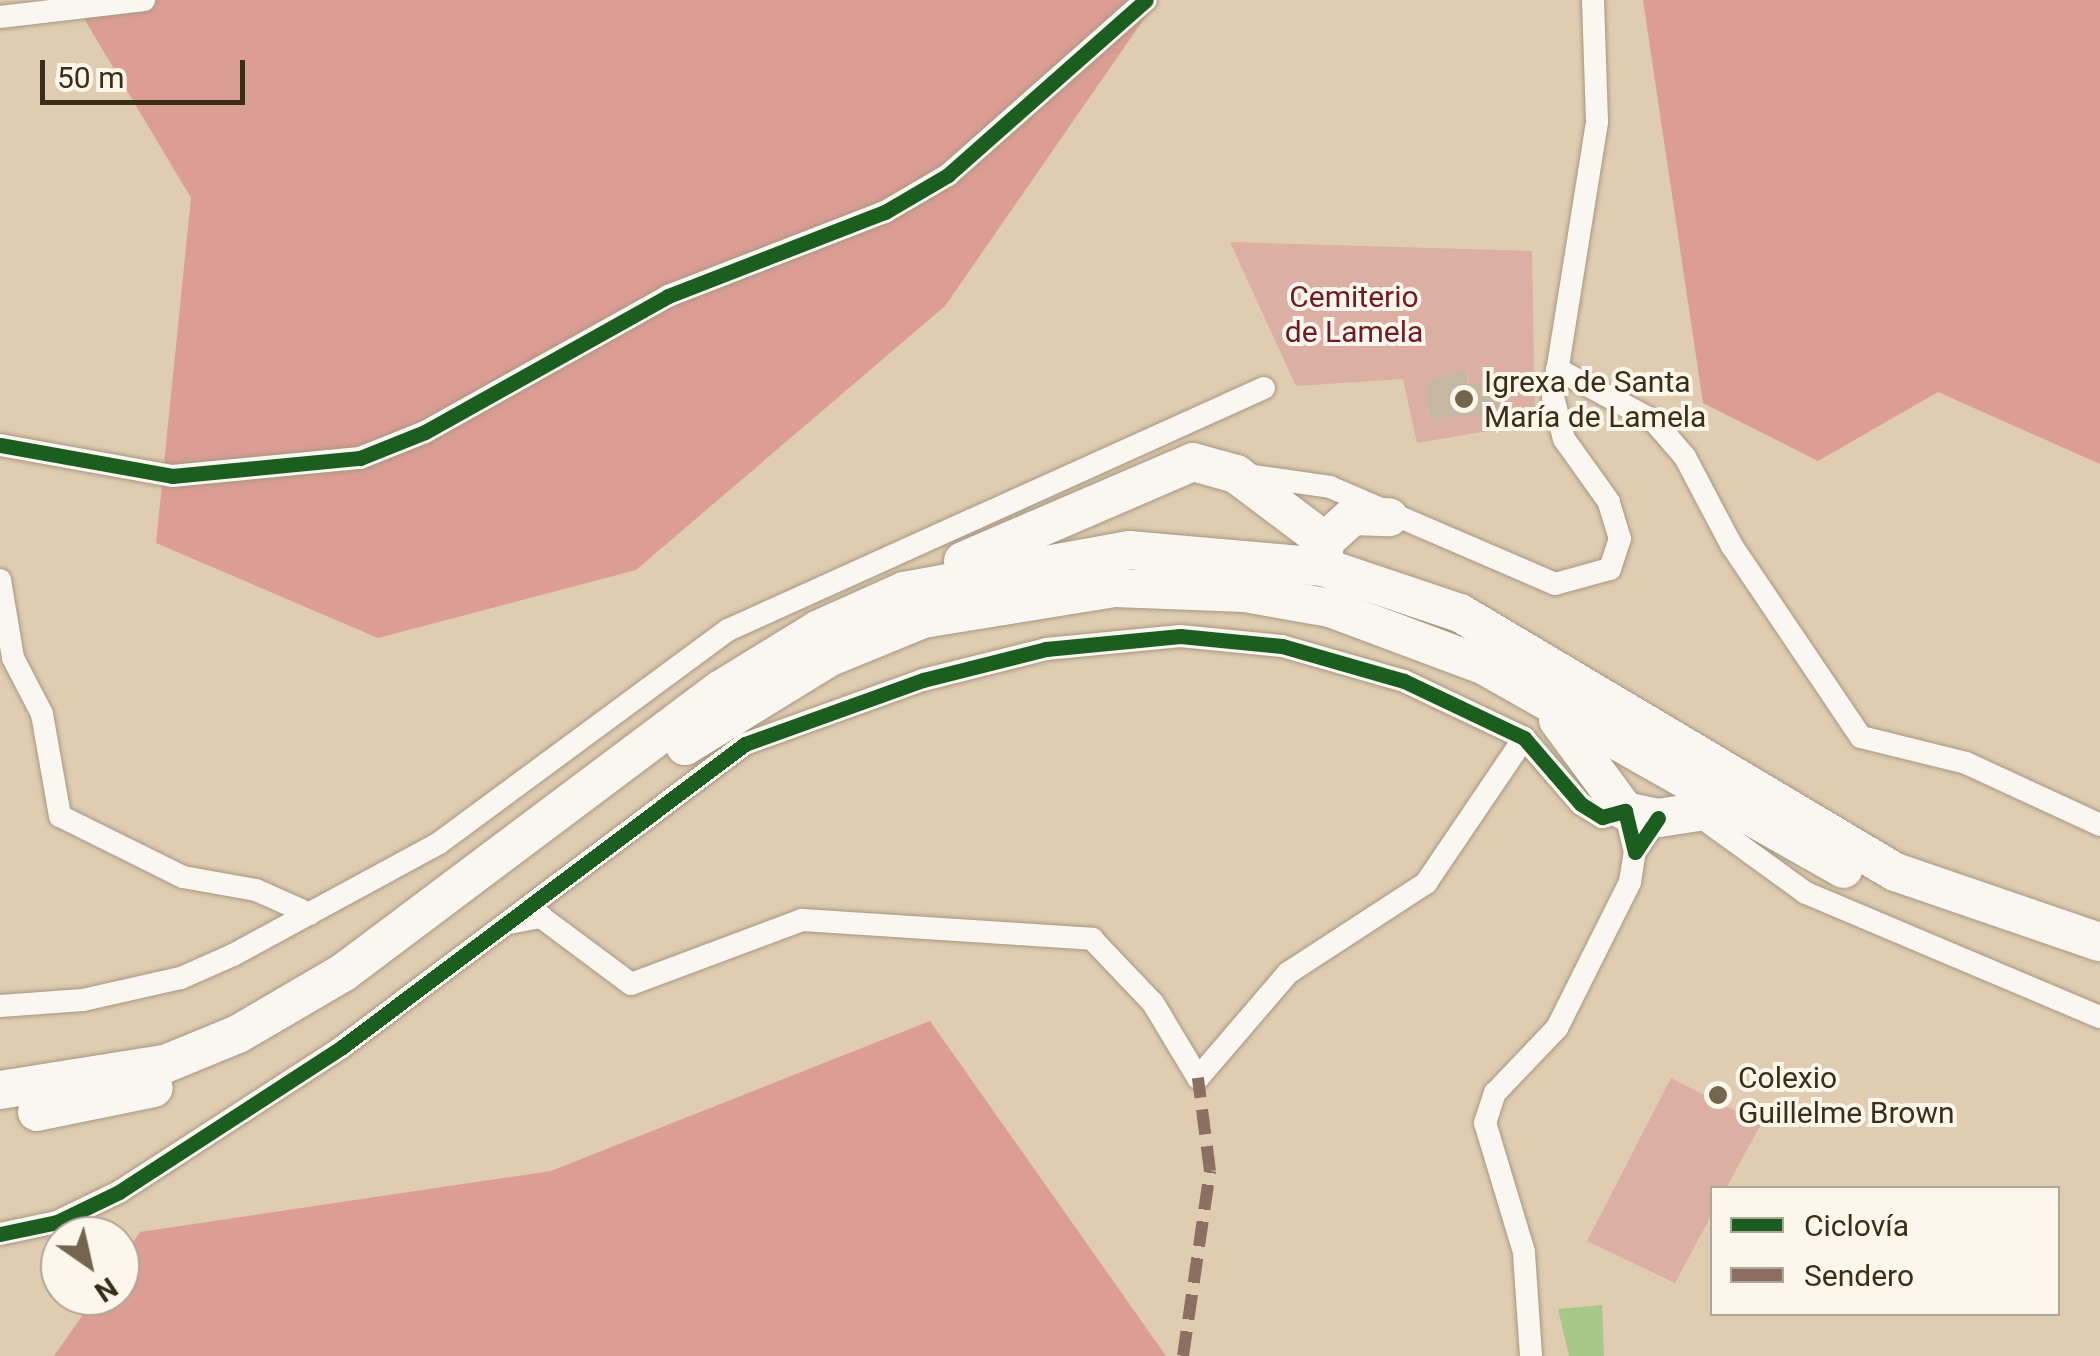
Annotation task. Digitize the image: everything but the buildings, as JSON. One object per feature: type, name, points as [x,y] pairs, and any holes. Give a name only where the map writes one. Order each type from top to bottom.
[{"type":"main road","points":[[1139,461],[1130,508],[1143,561]]},
{"type":"main road","points":[[0,1114],[98,1106],[294,1031],[749,704],[914,605],[1139,461],[1194,462],[1236,474],[1322,566],[1648,764],[1892,892],[2100,967]]},
{"type":"main road","points":[[1322,566],[1353,516],[1389,517]]},
{"type":"main road","points":[[0,1090],[165,1064],[238,1034],[344,972],[720,690],[914,605],[1040,584],[1143,561],[1322,566],[1460,613],[1542,656],[1896,872],[2100,942]]},
{"type":"main road","points":[[914,605],[1115,588],[1245,594],[1330,608],[1485,666]]},
{"type":"main road","points":[[1542,656],[1576,701],[1627,734],[1648,764],[1656,784],[1650,821]]},
{"type":"main road","points":[[1519,686],[1572,732],[1650,821]]},
{"type":"main road","points":[[1650,821],[1727,808]]},
{"type":"street","points":[[0,17],[144,0]]},
{"type":"street","points":[[0,444],[172,476],[360,458],[668,296],[901,203],[948,175],[1146,0]]},
{"type":"street","points":[[1236,474],[1330,487],[1389,517],[1554,584],[1610,570],[1620,538],[1609,502],[1564,440],[1558,368],[1597,121],[1593,0]]},
{"type":"street","points":[[1558,368],[1654,421],[1685,457],[1732,546],[1862,737],[1966,762],[2100,825]]},
{"type":"street","points":[[0,1006],[181,978],[310,914],[439,842],[728,630],[1139,461],[1264,388]]},
{"type":"street","points":[[0,580],[14,658],[42,714],[60,816],[183,877],[256,890],[310,914]]},
{"type":"street","points":[[0,1234],[57,1222],[119,1192],[342,1047],[745,744],[904,686],[1046,650],[1180,636],[1282,646],[1404,681],[1524,738],[1581,804],[1602,817],[1650,821],[1806,894],[2100,1017]]},
{"type":"street","points":[[499,927],[541,917],[631,984],[802,920],[1092,939],[1153,1003],[1198,1078],[1288,973],[1426,883],[1524,738]]},
{"type":"street","points":[[1530,1356],[1524,1252],[1485,1123],[1495,1093],[1557,1028],[1630,882],[1650,821]]},
{"type":"green space","name":"Cemiterio de Lamela","points":[[1230,242],[1532,251],[1535,423],[1417,443],[1403,379],[1296,386]],"holes":[[[1467,369],[1469,384],[1499,383],[1501,413],[1429,418],[1427,382]]]},
{"type":"green space","points":[[1671,1078],[1761,1124],[1727,1186],[1710,1186],[1710,1218],[1675,1283],[1587,1241]]},
{"type":"shaded area","points":[[73,0],[1157,0],[945,306],[636,570],[378,638],[156,543],[191,198]]},
{"type":"shaded area","points":[[1643,0],[2100,0],[2100,464],[1938,392],[1818,461],[1703,403]]},
{"type":"shaded area","points":[[930,1021],[1166,1356],[54,1356],[82,1316],[140,1316],[140,1232],[551,1171]]},
{"type":"shaded area","points":[[1602,1305],[1604,1356],[1569,1356],[1558,1309]]},
{"type":"marked path","points":[[1183,1356],[1210,1171],[1198,1078]]},
{"type":"cycle path","points":[[0,445],[172,476],[360,458],[425,432],[668,296],[885,212],[948,175],[1146,0]]},
{"type":"cycle path","points":[[0,1234],[57,1222],[119,1192],[342,1047],[745,744],[923,680],[1046,649],[1180,636],[1282,646],[1404,681],[1524,738],[1581,804],[1602,817],[1625,811],[1635,852],[1658,818]]},
{"type":"place","name":"Igrexa de Santa María de Lamela","points":[[1464,399]]},
{"type":"place","name":"Colexio Guillelme Brown","points":[[1718,1095]]}]
